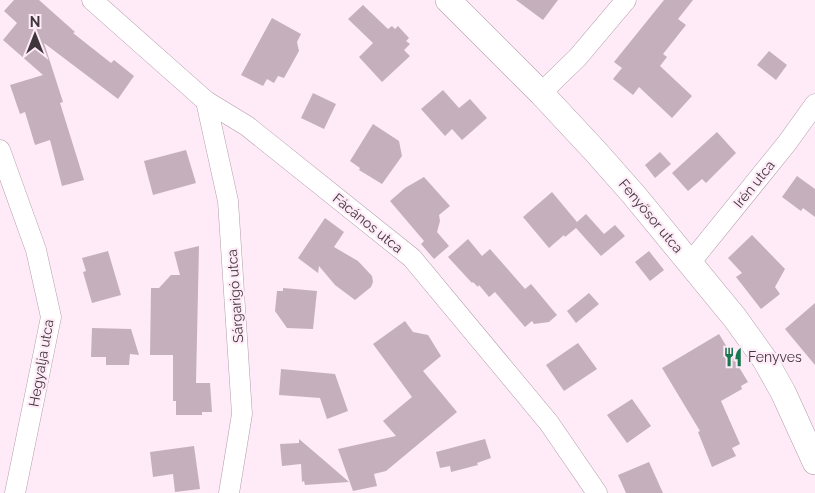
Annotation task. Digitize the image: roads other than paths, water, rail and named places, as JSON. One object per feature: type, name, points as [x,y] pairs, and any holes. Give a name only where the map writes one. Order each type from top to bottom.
[{"type":"street","name":"Fácános utca","points":[[92,0],[206,101],[247,126],[412,258],[549,423],[597,493]]},
{"type":"street","name":"Fenyősor utca","points":[[448,0],[541,93],[634,194],[735,318],[809,430],[815,462]]},
{"type":"street","points":[[541,93],[578,57],[626,0]]},
{"type":"street","name":"Sárgarigó utca","points":[[206,101],[228,201],[242,414],[229,493]]},
{"type":"street","name":"Irén utca","points":[[690,263],[787,143],[815,104]]},
{"type":"street","name":"Hegyalja utca","points":[[0,150],[36,250],[50,316],[15,493]]},
{"type":"place","name":"Fenyves","points":[[733,357]]}]
